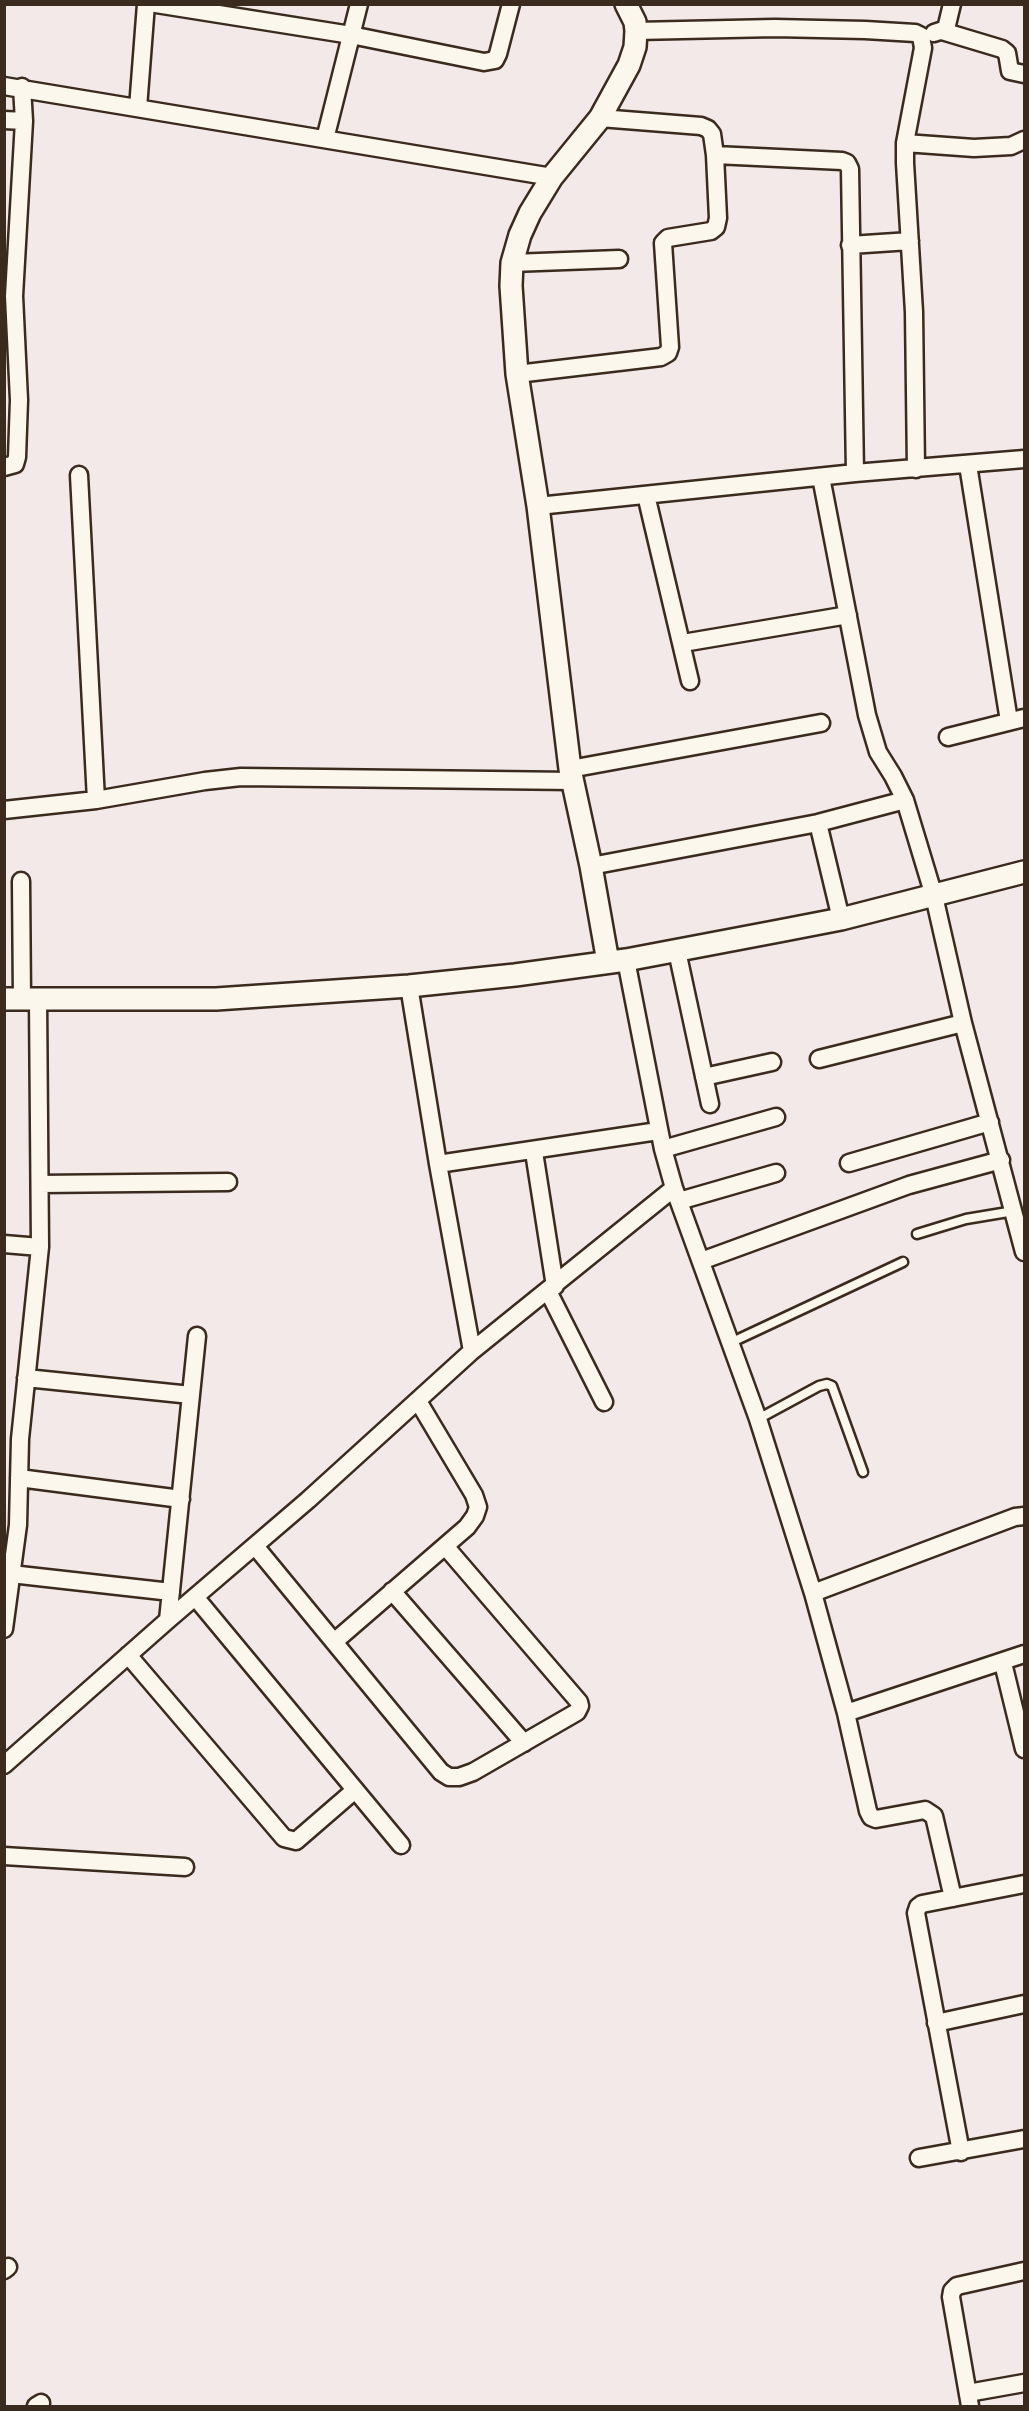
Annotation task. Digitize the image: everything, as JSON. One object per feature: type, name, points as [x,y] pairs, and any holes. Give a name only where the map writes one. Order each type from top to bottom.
[{"type":"street","points":[[138,108],[146,4]]},
{"type":"street","points":[[156,4],[246,11],[351,35],[491,62],[498,54],[511,4]]},
{"type":"street","points":[[325,140],[359,4]]},
{"type":"street","points":[[626,4],[635,22],[636,31],[635,46],[629,65],[600,118],[552,177],[520,234],[512,263],[511,297],[517,374],[538,506],[571,775],[591,866],[663,1149],[700,1261],[758,1419],[813,1593],[846,1713],[868,1811],[876,1819],[925,1810],[934,1816],[952,1898]]},
{"type":"street","points":[[636,31],[787,28],[865,30],[915,33],[921,36],[946,29],[952,4]]},
{"type":"street","points":[[942,31],[1002,49],[1006,53],[1010,71],[1024,74]]},
{"type":"street","points":[[916,469],[914,324],[905,143],[923,48],[921,36]]},
{"type":"street","points":[[4,86],[22,87],[552,177]]},
{"type":"street","points":[[4,467],[15,464],[17,457],[19,400],[9,296],[24,121],[22,87]]},
{"type":"street","points":[[517,374],[661,357],[668,353],[670,347],[663,243],[668,238],[711,231],[716,227],[718,218],[716,155],[712,134],[705,127],[600,118]]},
{"type":"street","points":[[4,120],[24,121]]},
{"type":"street","points":[[905,143],[974,148],[1011,146],[1024,140]]},
{"type":"street","points":[[716,155],[842,161],[847,163],[850,169],[855,472]]},
{"type":"street","points":[[850,245],[910,241]]},
{"type":"street","points":[[512,263],[619,259]]},
{"type":"street","points":[[538,506],[855,472],[1024,459]]},
{"type":"street","points":[[948,736],[1017,720],[968,465]]},
{"type":"street","points":[[79,475],[96,800]]},
{"type":"street","points":[[821,477],[867,715],[878,752],[904,800],[934,896],[963,1023],[1024,1245]]},
{"type":"street","points":[[646,495],[683,643],[690,681]]},
{"type":"street","points":[[683,643],[848,615]]},
{"type":"street","points":[[4,810],[96,800],[240,777],[571,775],[821,723]]},
{"type":"street","points":[[591,866],[818,823],[904,800]]},
{"type":"street","points":[[818,823],[841,919]]},
{"type":"street","points":[[21,999],[216,999],[410,986],[515,975],[677,951],[841,919],[1024,872]]},
{"type":"street","points":[[4,1629],[11,1574],[11,1525],[19,1478],[20,1439],[40,1247],[40,1184],[21,999],[21,881]]},
{"type":"street","points":[[677,951],[710,1104]]},
{"type":"street","points":[[410,986],[438,1164],[472,1352]]},
{"type":"street","points":[[819,1059],[963,1023]]},
{"type":"street","points":[[704,1077],[772,1062]]},
{"type":"street","points":[[663,1149],[776,1117]]},
{"type":"street","points":[[849,1163],[990,1122]]},
{"type":"street","points":[[438,1164],[534,1152],[658,1131]]},
{"type":"street","points":[[534,1152],[551,1288],[604,1402]]},
{"type":"street","points":[[700,1261],[909,1185],[1001,1160]]},
{"type":"street","points":[[4,1765],[255,1546],[472,1352],[551,1288],[677,1194],[776,1173]]},
{"type":"street","points":[[40,1184],[228,1182]]},
{"type":"street","points":[[4,1244],[40,1247]]},
{"type":"street","points":[[168,1620],[197,1336]]},
{"type":"street","points":[[26,1378],[191,1395]]},
{"type":"street","points":[[334,1642],[467,1527],[476,1516],[478,1507],[467,1480],[418,1401]]},
{"type":"street","points":[[19,1478],[181,1499]]},
{"type":"street","points":[[813,1593],[1024,1516]]},
{"type":"street","points":[[255,1546],[441,1772],[449,1778],[459,1778],[577,1712],[579,1701],[445,1546]]},
{"type":"street","points":[[11,1574],[171,1592]]},
{"type":"street","points":[[393,1591],[524,1743]]},
{"type":"street","points":[[196,1598],[401,1845]]},
{"type":"street","points":[[846,1713],[1003,1663],[1024,1654]]},
{"type":"street","points":[[128,1655],[284,1838],[290,1841],[296,1840],[355,1790]]},
{"type":"street","points":[[1003,1663],[1024,1749]]},
{"type":"street","points":[[4,1856],[185,1866]]},
{"type":"street","points":[[961,2152],[916,1913],[922,1904],[1024,1884]]},
{"type":"street","points":[[936,2023],[1024,2004]]},
{"type":"street","points":[[919,2158],[1024,2139]]},
{"type":"street","points":[[1024,2271],[957,2286],[952,2291],[951,2297],[969,2400],[1024,2383]]},
{"type":"lane","points":[[917,1234],[966,1219],[1014,1211]]},
{"type":"lane","points":[[730,1343],[903,1262]]},
{"type":"lane","points":[[758,1419],[819,1386],[827,1384],[832,1386],[863,1472]]}]
